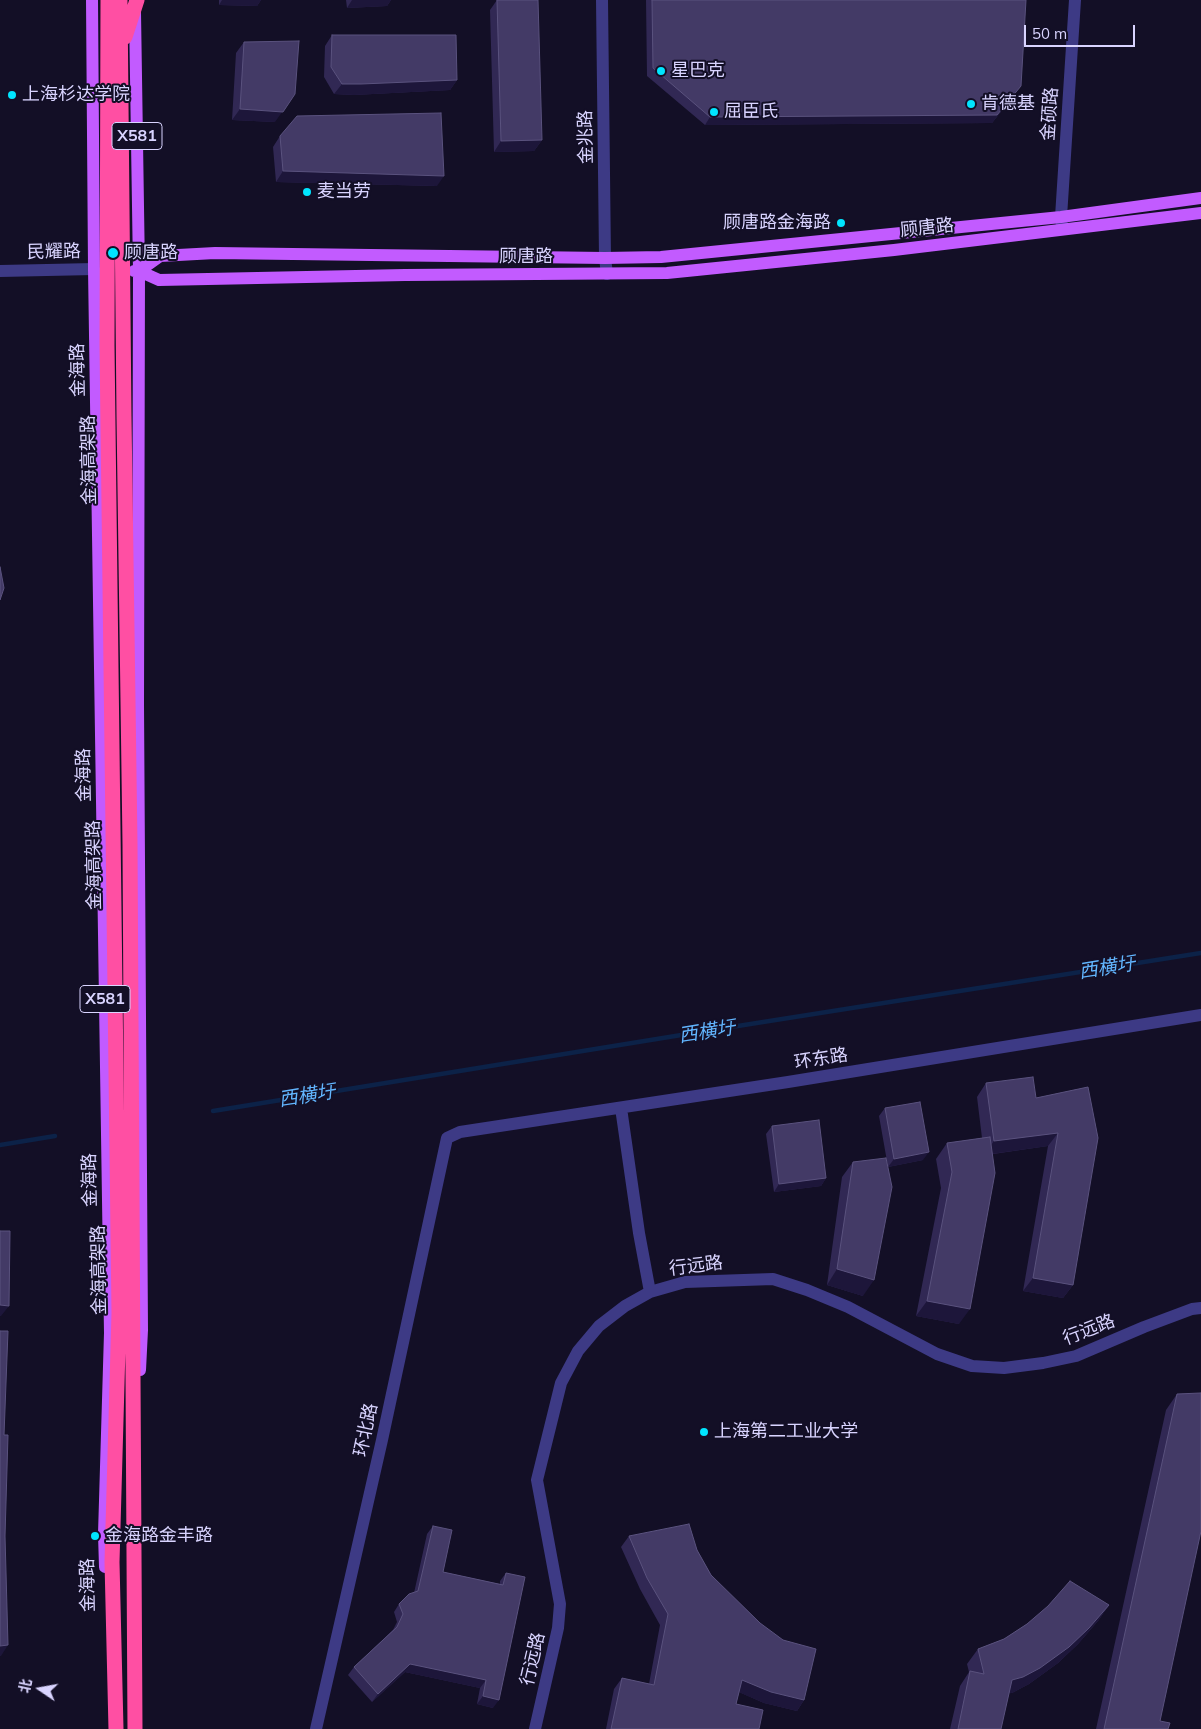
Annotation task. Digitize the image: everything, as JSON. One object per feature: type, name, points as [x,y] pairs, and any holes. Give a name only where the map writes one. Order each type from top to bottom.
[{"type":"highway","name":"金海高架路","points":[[108,0],[107,345],[119,1313],[112,1562],[116,1729]]},
{"type":"highway","name":"金海高架路","points":[[120,0],[130,854],[135,1729]]},
{"type":"highway","points":[[121,48],[136,0]]},
{"type":"main road","name":"金海路","points":[[92,0],[94,269],[110,1333],[104,1534],[109,1729]]},
{"type":"main road","name":"X581","points":[[136,0],[140,271],[138,704],[142,1320],[140,1354],[140,1685],[142,1729]]},
{"type":"main road","name":"顾唐路","points":[[1201,198],[1061,217],[661,257],[605,258],[216,253],[160,256],[140,271],[159,280],[405,275],[667,273],[1201,213]]},
{"type":"main road","name":"民耀路","points":[[94,269],[140,271]]},
{"type":"street","name":"金兆路","points":[[602,0],[605,258],[607,274]]},
{"type":"street","name":"金硕路","points":[[1063,230],[1061,217],[1075,0]]},
{"type":"street","name":"民耀路","points":[[0,271],[94,269]]},
{"type":"street","name":"环东路","points":[[446,1138],[460,1132],[1201,1015]]},
{"type":"street","points":[[621,1108],[639,1233],[650,1292]]},
{"type":"street","name":"环北路","points":[[316,1729],[382,1440],[446,1138]]},
{"type":"street","name":"行远路","points":[[535,1729],[558,1628],[560,1604],[537,1480],[561,1383],[578,1351],[599,1326],[625,1306],[650,1292],[685,1282],[773,1279],[807,1290],[848,1308],[937,1354],[972,1366],[1004,1368],[1076,1356],[1137,1330],[1192,1309],[1201,1308]]},
{"type":"building","points":[[497,0],[538,0],[542,140],[501,141]]},
{"type":"building","points":[[652,0],[1026,0],[1021,86],[997,115],[710,117],[653,68]]},
{"type":"building","points":[[332,35],[456,35],[457,80],[342,84],[331,67]]},
{"type":"building","points":[[299,41],[295,94],[283,112],[240,109],[244,42]]},
{"type":"building","points":[[441,113],[444,176],[283,171],[280,136],[297,116]]},
{"type":"building","points":[[0,567],[4,588],[0,600]]},
{"type":"building","points":[[1033,1077],[1036,1098],[1088,1087],[1098,1138],[1073,1285],[1033,1278],[1058,1133],[994,1141],[986,1083]]},
{"type":"building","points":[[920,1102],[929,1152],[894,1159],[885,1108]]},
{"type":"building","points":[[819,1120],[826,1178],[779,1184],[772,1126]]},
{"type":"building","points":[[990,1137],[995,1173],[970,1309],[927,1301],[952,1172],[947,1143]]},
{"type":"building","points":[[886,1158],[892,1187],[874,1280],[837,1269],[853,1162]]},
{"type":"building","points":[[0,1231],[10,1231],[9,1306],[0,1305]]},
{"type":"building","points":[[0,1331],[8,1331],[4,1435],[8,1435],[5,1536],[8,1645],[0,1646]]},
{"type":"building","points":[[1201,1393],[1201,1531],[1160,1721],[1170,1723],[1168,1729],[1104,1729],[1177,1394]]},
{"type":"building","points":[[689,1524],[697,1550],[711,1575],[760,1623],[783,1640],[816,1649],[804,1700],[771,1692],[742,1680],[736,1704],[763,1710],[759,1729],[611,1729],[622,1678],[654,1685],[668,1614],[647,1578],[629,1536]]},
{"type":"building","points":[[433,1526],[452,1530],[443,1572],[503,1585],[506,1573],[525,1577],[499,1700],[483,1696],[486,1680],[410,1664],[378,1694],[354,1667],[397,1627],[403,1614],[399,1604],[409,1594],[418,1591]]},
{"type":"building","points":[[1070,1581],[1109,1605],[1069,1647],[1040,1668],[1023,1677],[1012,1680],[1001,1729],[958,1729],[970,1671],[984,1674],[978,1649],[1004,1639],[1027,1624],[1048,1606]]},
{"type":"waterway","name":"西横圩","points":[[213,1111],[1201,953]]},
{"type":"waterway","points":[[0,1145],[55,1136]]},
{"type":"place","name":"星巴克","points":[[661,71]]},
{"type":"place","name":"上海杉达学院","points":[[12,95]]},
{"type":"place","name":"肯德基","points":[[971,104]]},
{"type":"place","name":"屈臣氏","points":[[714,112]]},
{"type":"place","name":"麦当劳","points":[[307,192]]},
{"type":"place","name":"顾唐路金海路","points":[[841,223]]},
{"type":"place","name":"顾唐路","points":[[113,253]]},
{"type":"place","name":"上海第二工业大学","points":[[704,1432]]},
{"type":"place","name":"金海路金丰路","points":[[95,1536]]}]
